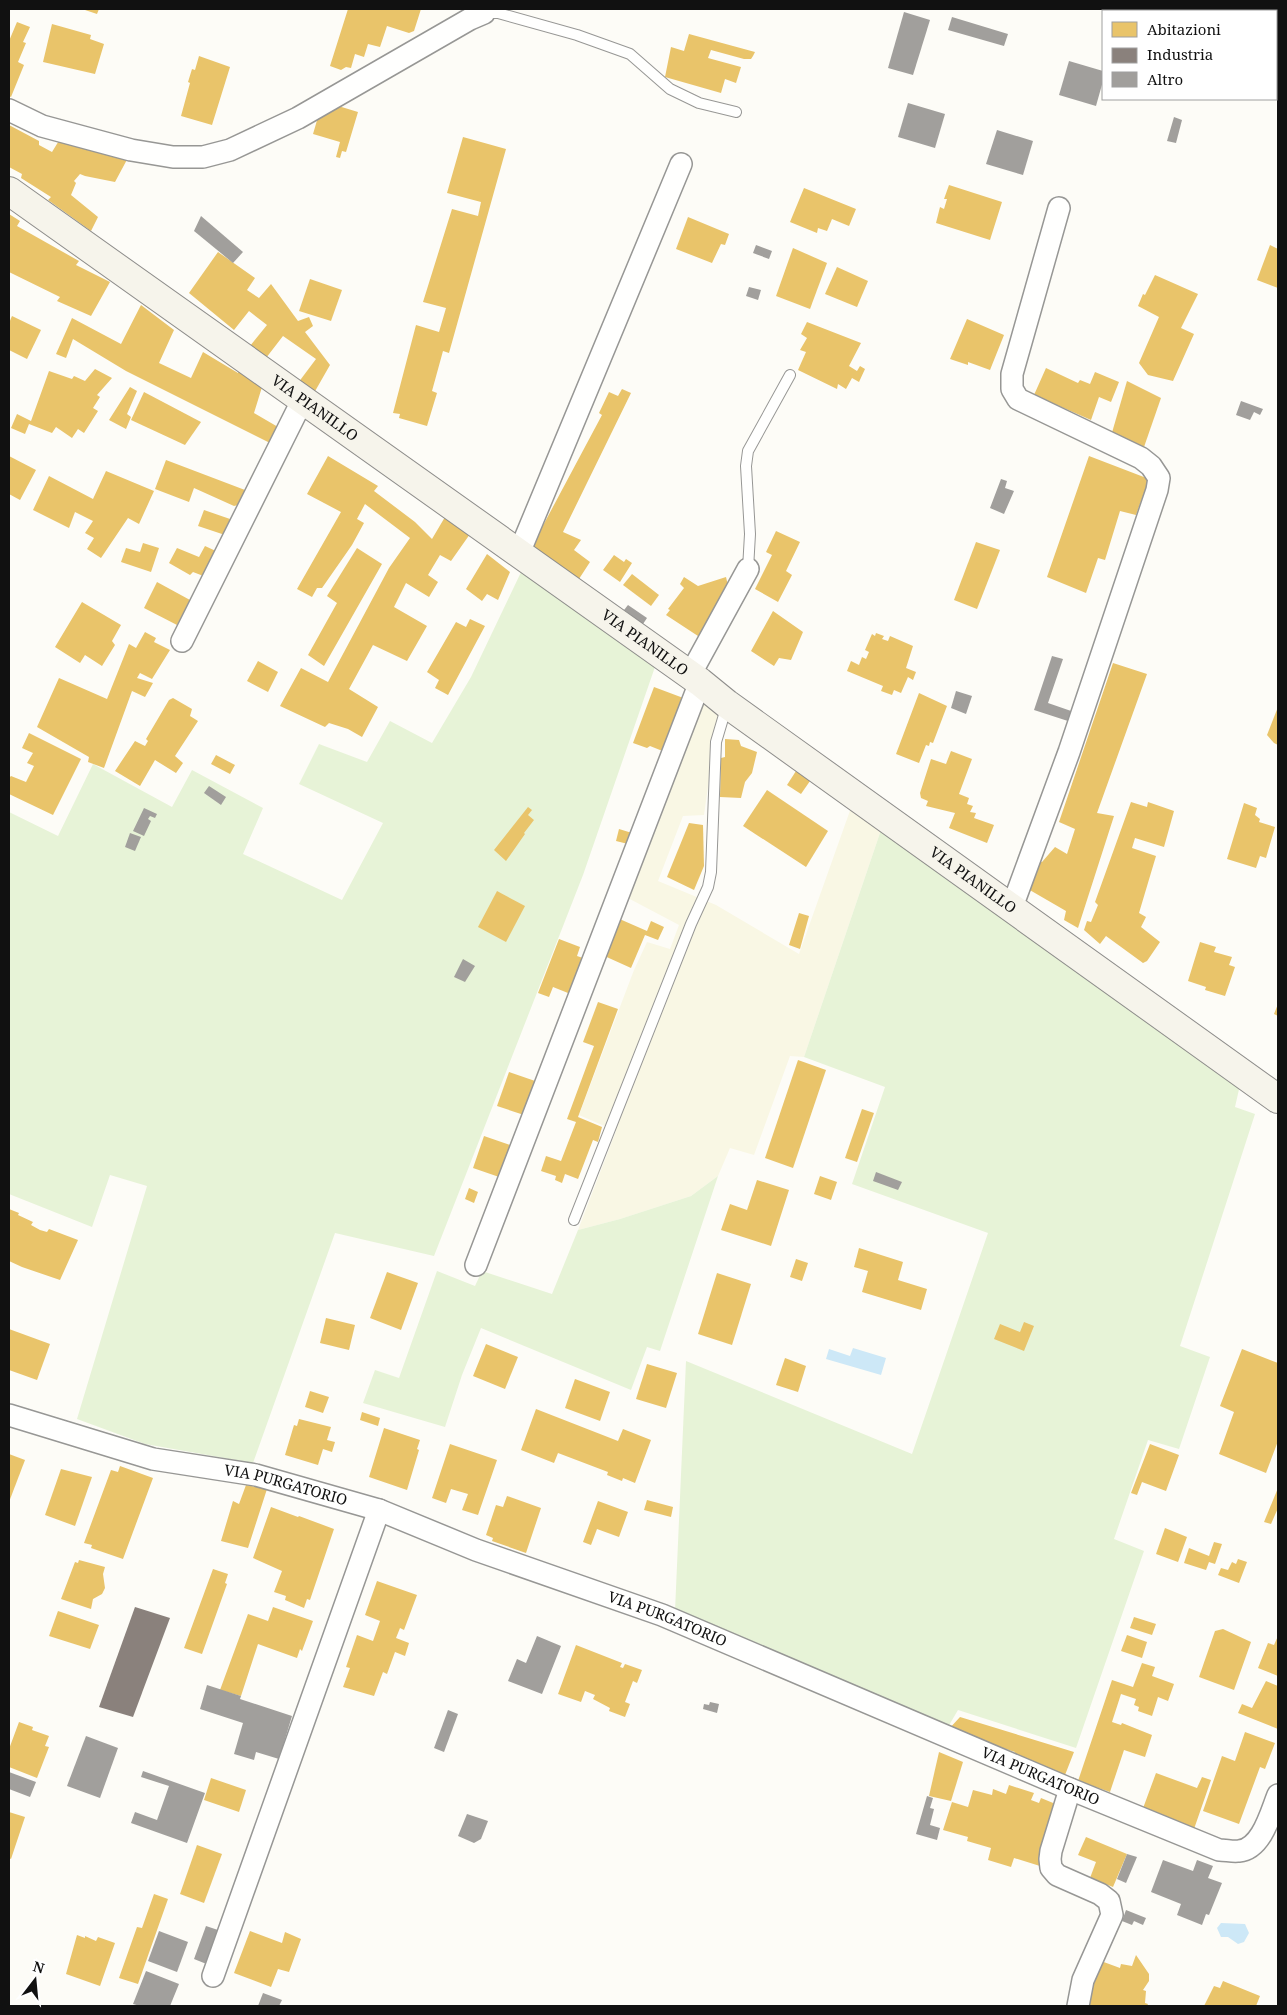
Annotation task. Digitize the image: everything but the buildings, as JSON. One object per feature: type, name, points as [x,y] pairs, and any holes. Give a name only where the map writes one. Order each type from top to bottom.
[{"type":"street","points":[[9,110],[42,126],[131,150],[173,157],[203,157],[230,150],[298,118],[470,19],[484,13]]},
{"type":"street","points":[[519,553],[681,164]]},
{"type":"street","name":"VIA PIANILLO","points":[[9,191],[695,678],[727,704],[1012,906],[1278,1099]]},
{"type":"street","points":[[1012,906],[1069,752],[1157,490],[1159,478],[1151,466],[1141,458],[1018,399],[1012,390],[1012,374],[1059,208]]},
{"type":"street","points":[[182,641],[303,399]]},
{"type":"street","points":[[476,1265],[695,678],[748,569]]},
{"type":"street","name":"VIA PURGATORIO","points":[[9,1415],[152,1459],[256,1475],[379,1510],[476,1550],[662,1615],[1070,1789],[1219,1850],[1241,1852],[1252,1845],[1263,1833],[1278,1795]]},
{"type":"street","points":[[213,1976],[379,1510]]},
{"type":"street","points":[[1070,1789],[1051,1851],[1051,1868],[1057,1875],[1100,1894],[1109,1902],[1112,1916],[1083,1980],[1078,2006]]},
{"type":"lane","points":[[484,13],[498,13],[568,32],[630,54],[670,89],[699,103],[736,112]]},
{"type":"lane","points":[[748,569],[750,534],[746,466],[748,450],[790,375]]},
{"type":"lane","points":[[574,1220],[691,924],[708,887],[711,872],[716,742],[727,704]]},
{"type":"shaded area","points":[[702,697],[719,709],[704,815],[683,816],[658,881],[716,905],[799,954],[852,805],[882,827],[804,1057],[790,1056],[754,1155],[730,1148],[718,1176],[691,1196],[620,1219],[578,1230],[616,1131],[579,1115],[634,970],[647,942],[670,949],[679,925],[626,897]]},
{"type":"green space","points":[[523,568],[656,664],[583,875],[434,1256],[335,1233],[253,1463],[145,1444],[77,1419],[147,1186],[110,1175],[92,1227],[9,1194],[9,812],[58,836],[93,764],[172,807],[192,770],[263,808],[243,854],[342,900],[383,823],[299,784],[319,744],[367,762],[390,721],[432,743],[471,677]]},
{"type":"green space","points":[[882,827],[1240,1085],[1235,1107],[1255,1114],[1180,1346],[1210,1357],[1179,1449],[1148,1440],[1114,1539],[1144,1551],[1076,1748],[958,1710],[948,1727],[675,1611],[686,1361],[912,1454],[988,1233],[852,1184],[885,1087],[804,1057]]},
{"type":"green space","points":[[718,1176],[660,1351],[647,1347],[631,1390],[481,1328],[462,1375],[445,1427],[363,1403],[375,1370],[399,1378],[437,1271],[475,1286],[482,1271],[552,1294],[578,1230],[620,1219],[691,1196]]},
{"type":"water","points":[[853,1348],[886,1358],[881,1375],[826,1359],[829,1349],[850,1356]]},
{"type":"water","points":[[1221,1923],[1245,1924],[1249,1933],[1244,1942],[1238,1944],[1228,1937],[1221,1937],[1217,1928]]}]
